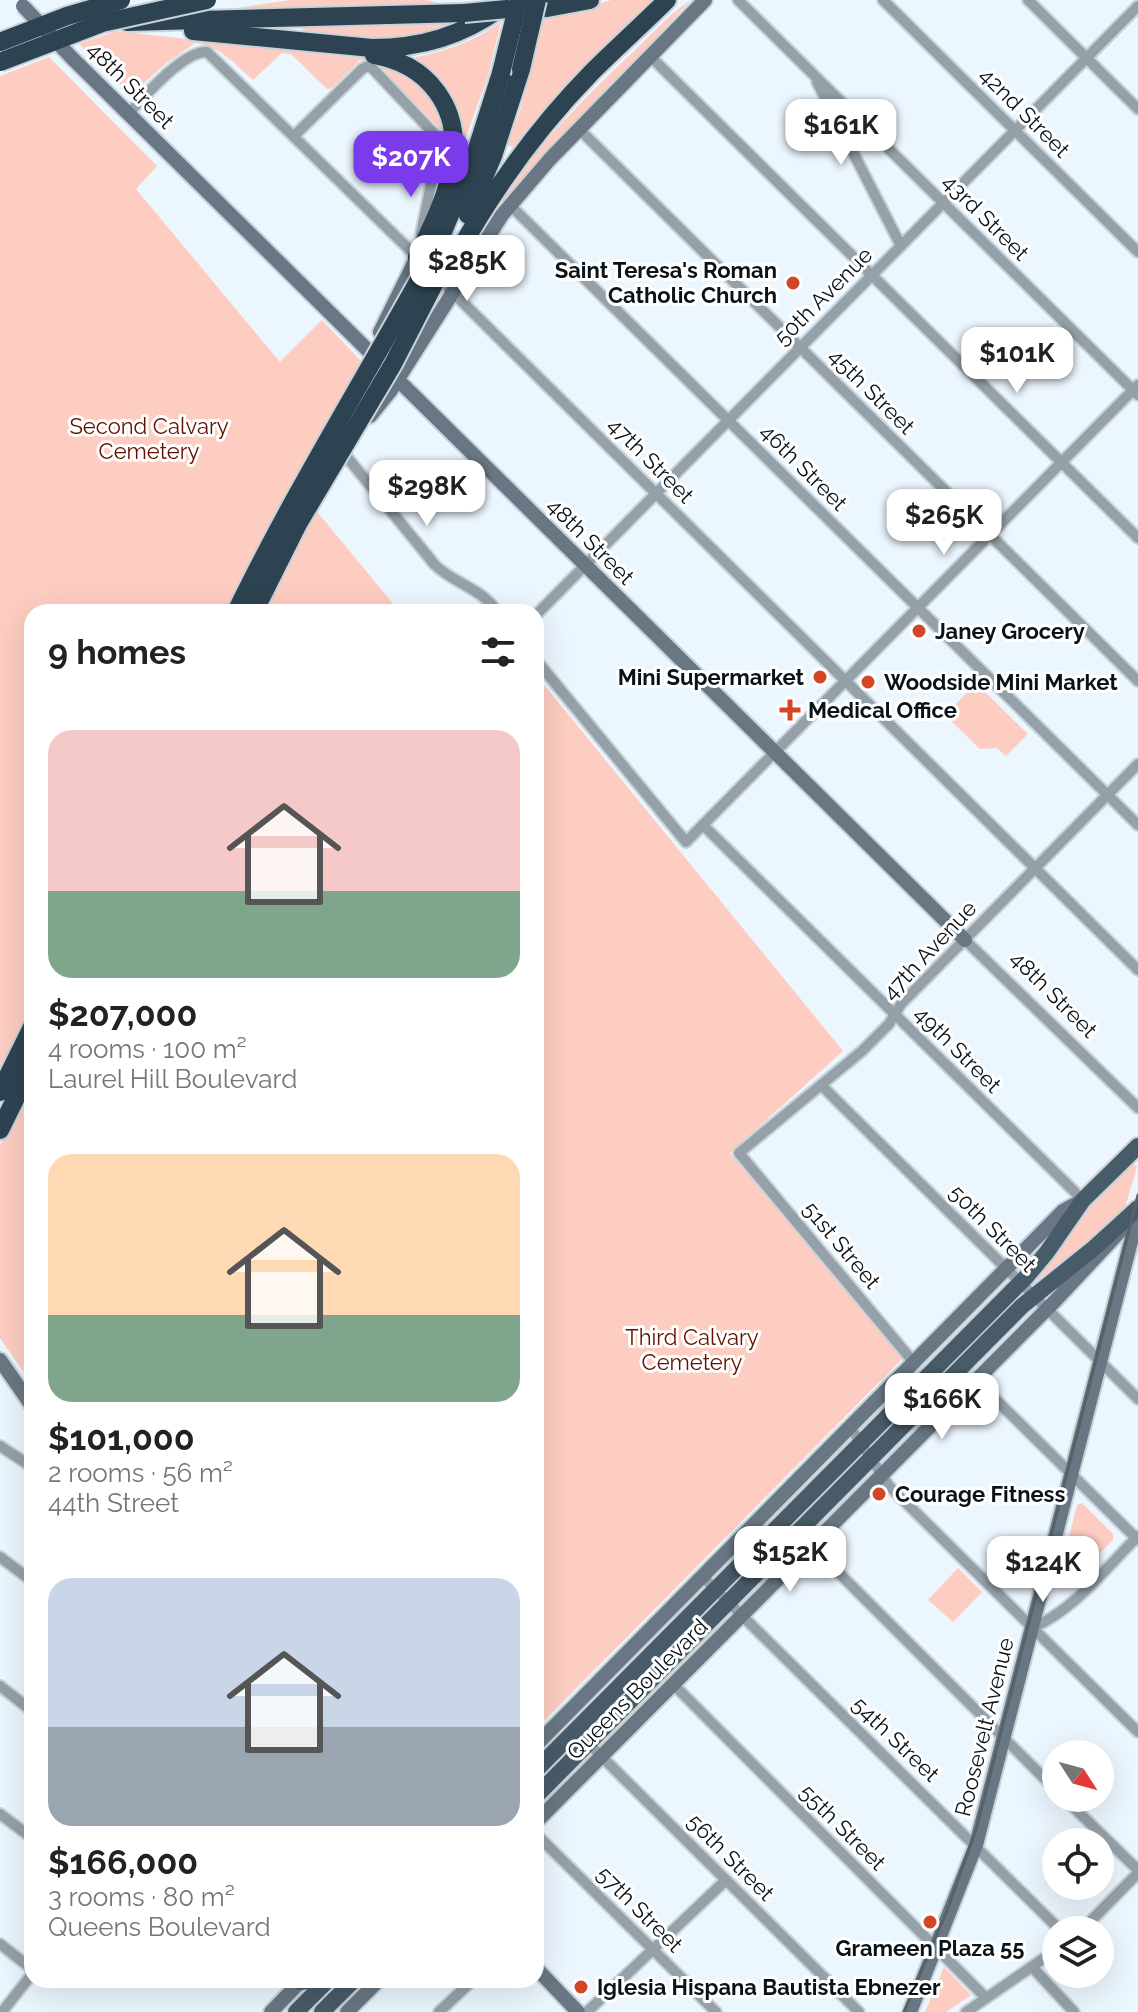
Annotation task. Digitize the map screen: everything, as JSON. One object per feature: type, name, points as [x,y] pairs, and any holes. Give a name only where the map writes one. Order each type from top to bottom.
[{"type":"highway","points":[[69,21],[103,0]]},
{"type":"highway","points":[[0,45],[69,21],[115,0]]},
{"type":"highway","points":[[0,45],[67,16],[121,0]]},
{"type":"highway","points":[[0,59],[102,23],[207,0]]},
{"type":"highway","points":[[442,0],[465,9]]},
{"type":"highway","points":[[0,59],[78,26],[465,9],[590,0]]},
{"type":"highway","points":[[438,256],[590,75],[667,0]]},
{"type":"highway","points":[[573,95],[679,0]]},
{"type":"highway","points":[[119,23],[341,46],[396,48],[436,41],[520,4]]},
{"type":"highway","points":[[240,604],[286,511],[487,173],[521,69],[520,4]]},
{"type":"highway","points":[[258,604],[312,498],[408,337],[475,155],[520,4]]},
{"type":"highway","points":[[341,46],[395,60],[417,71],[437,92],[452,120],[455,144],[439,210],[438,256]]},
{"type":"highway","points":[[0,1092],[24,1043]]},
{"type":"highway","points":[[0,1130],[24,1081]]},
{"type":"main road","name":"Queens Boulevard","points":[[544,1762],[1020,1282],[1047,1252],[1083,1200],[1138,1146]]},
{"type":"main road","name":"Queens Boulevard","points":[[544,1788],[1033,1296],[1138,1210]]},
{"type":"main road","points":[[296,2012],[320,1988]]},
{"type":"main road","points":[[322,2012],[346,1988]]},
{"type":"street","points":[[302,501],[397,380],[510,205],[705,0]]},
{"type":"street","name":"43rd Street","points":[[738,0],[1136,390]]},
{"type":"street","name":"42nd Street","points":[[883,0],[1138,252]]},
{"type":"street","points":[[1028,0],[1138,109]]},
{"type":"street","name":"48th Street","points":[[21,3],[72,58],[370,354],[1138,1108]]},
{"type":"street","name":"50th Avenue","points":[[544,607],[1138,6]]},
{"type":"street","name":"47th Street","points":[[128,114],[190,57],[204,51],[212,55],[294,136],[438,256],[452,292],[1138,970]]},
{"type":"street","points":[[650,56],[1138,538]]},
{"type":"street","points":[[250,604],[370,354],[438,256],[439,138],[375,70],[366,67],[294,136]]},
{"type":"street","points":[[812,73],[901,246]]},
{"type":"street","points":[[837,122],[849,109]]},
{"type":"street","name":"45th Street","points":[[579,129],[1138,681]]},
{"type":"street","name":"46th Street","points":[[510,205],[1138,825]]},
{"type":"street","points":[[544,670],[686,842],[1136,390]]},
{"type":"street","points":[[342,451],[435,565],[478,591],[490,604]]},
{"type":"street","name":"47th Avenue","points":[[739,1153],[871,1042],[889,1024],[901,1004],[1138,764]]},
{"type":"street","name":"49th Street","points":[[703,825],[1083,1200]]},
{"type":"street","points":[[0,1113],[24,1064]]},
{"type":"street","name":"50th Street","points":[[821,1085],[1138,1399]]},
{"type":"street","name":"51st Street","points":[[739,1153],[915,1364]]},
{"type":"street","name":"Queens Boulevard","points":[[544,1737],[1063,1211],[1083,1200]]},
{"type":"street","name":"Roosevelt Avenue","points":[[910,2012],[976,1845],[1073,1476],[1138,1210]]},
{"type":"street","name":"Queens Boulevard","points":[[544,1814],[1046,1309],[1128,1246]]},
{"type":"street","points":[[0,1360],[24,1394]]},
{"type":"street","points":[[976,1380],[1137,1538],[1068,1607],[1032,1628]]},
{"type":"street","points":[[851,1428],[889,1486],[1138,1732]]},
{"type":"street","points":[[0,1446],[24,1462]]},
{"type":"street","points":[[812,1546],[1042,1776]]},
{"type":"street","points":[[0,1557],[24,1575]]},
{"type":"street","name":"54th Street","points":[[702,1576],[1046,1916]]},
{"type":"street","name":"55th Street","points":[[673,1684],[986,1998]]},
{"type":"street","points":[[1,1689],[24,1705]]},
{"type":"street","name":"56th Street","points":[[576,1730],[859,2012]]},
{"type":"street","points":[[1078,1812],[1138,1872],[1096,1916]]},
{"type":"street","points":[[0,1814],[24,1832]]},
{"type":"street","name":"57th Street","points":[[544,1842],[716,2012]]},
{"type":"street","points":[[587,2012],[726,1880]]},
{"type":"street","points":[[0,1944],[24,1965]]},
{"type":"street","points":[[966,2012],[1042,1960]]},
{"type":"street","points":[[1032,1967],[1074,2012]]},
{"type":"street","points":[[544,1976],[578,2012]]},
{"type":"street","points":[[2,2012],[24,1983]]},
{"type":"street","points":[[271,2012],[298,1988]]},
{"type":"street","points":[[347,2012],[371,1988]]},
{"type":"street","points":[[439,2012],[464,1988]]},
{"type":"green space","points":[[290,0],[427,0],[449,6],[177,17]]},
{"type":"green space","points":[[611,0],[657,0],[602,49],[513,147],[507,145],[521,108],[544,15],[583,9]]},
{"type":"green space","points":[[691,0],[514,190],[453,274],[491,212],[533,156],[605,79]]},
{"type":"green space","points":[[471,17],[429,33],[388,39],[325,34],[303,30],[299,25]]},
{"type":"green space","points":[[501,22],[488,76],[457,162],[455,118],[416,65],[416,57],[460,44]]},
{"type":"green space","points":[[116,31],[375,60],[411,73],[442,110],[448,160],[429,213],[445,142],[443,132],[374,63],[360,60],[332,88],[327,89],[291,54],[282,53],[253,80],[220,52],[195,43],[164,65],[131,95],[79,44]]},
{"type":"green space","name":"Second Calvary Cemetery","points":[[49,57],[157,166],[136,189],[280,362],[322,320],[361,361],[234,604],[24,604],[24,1034],[0,1083],[0,76]]},
{"type":"green space","points":[[314,508],[393,604],[267,604]]},
{"type":"green space","points":[[976,683],[1028,734],[1006,756],[997,748],[980,749],[945,715]]},
{"type":"green space","name":"Third Calvary Cemetery","points":[[544,685],[843,1051],[730,1153],[904,1357],[544,1721]]},
{"type":"green space","points":[[24,1096],[24,1372],[0,1338],[0,1145]]},
{"type":"green space","points":[[1133,1164],[1137,1166],[1124,1211],[1090,1243],[1036,1281],[1035,1277],[1082,1215]]},
{"type":"green space","points":[[1082,1503],[1113,1534],[1113,1540],[1064,1589],[1057,1586],[1077,1505]]},
{"type":"green space","points":[[958,1568],[982,1592],[953,1622],[928,1600]]},
{"type":"green space","points":[[944,1967],[971,1995],[946,2012],[925,2012]]},
{"type":"railway","points":[[904,2012],[946,1913],[976,1830],[1138,1195]]},
{"type":"place","name":"Saint Teresa's Roman Catholic Church","points":[[793,283]]},
{"type":"place","name":"Janey Grocery","points":[[919,631]]},
{"type":"place","name":"Mini Supermarket","points":[[820,677]]},
{"type":"place","name":"Woodside Mini Market","points":[[868,682]]},
{"type":"place","name":"Medical Office","points":[[790,710]]},
{"type":"place","name":"Courage Fitness","points":[[879,1494]]},
{"type":"place","name":"Grameen Plaza 55","points":[[930,1922]]},
{"type":"place","name":"Iglesia Hispana Bautista Ebnezer","points":[[581,1987]]}]
